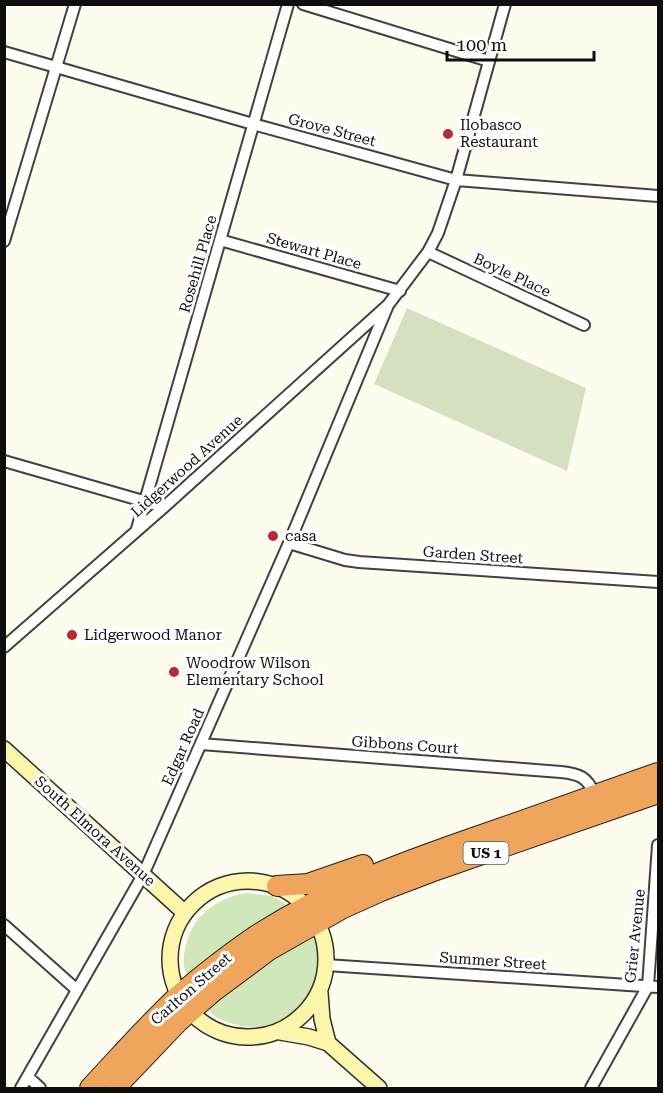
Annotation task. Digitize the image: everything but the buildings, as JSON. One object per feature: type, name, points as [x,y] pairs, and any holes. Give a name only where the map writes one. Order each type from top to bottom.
[{"type":"highway","name":"US 1","points":[[312,914],[348,885],[421,856],[658,773]]},
{"type":"highway","name":"US 1","points":[[312,914],[357,901],[430,872],[658,793]]},
{"type":"highway","points":[[277,886],[311,883],[391,854],[421,856]]},
{"type":"highway","name":"Carlton Street","points":[[90,1089],[130,1045],[184,1003],[260,956],[312,914]]},
{"type":"highway","name":"Carlton Street","points":[[115,1089],[144,1057],[184,1003]]},
{"type":"main road","name":"South Elmora Avenue","points":[[4,749],[185,914]]},
{"type":"main road","points":[[257,881],[277,886],[292,894],[312,914],[324,943],[326,965],[324,980],[309,1011],[303,1018],[280,1032],[255,1037],[236,1036],[209,1026],[184,1003],[172,983],[169,950],[175,928],[196,903],[228,884],[257,881]]},
{"type":"main road","points":[[320,991],[322,1019],[328,1043]]},
{"type":"main road","points":[[280,1032],[309,1036],[328,1043],[379,1089]]},
{"type":"street","points":[[4,241],[75,4]]},
{"type":"street","name":"Rosehill Place","points":[[137,531],[288,4]]},
{"type":"street","points":[[303,4],[489,61]]},
{"type":"street","points":[[388,305],[428,252],[438,233],[456,180],[505,4]]},
{"type":"street","name":"Grove Street","points":[[4,52],[456,180],[658,196]]},
{"type":"street","name":"Stewart Place","points":[[220,240],[400,291]]},
{"type":"street","name":"Boyle Place","points":[[428,252],[584,325]]},
{"type":"street","name":"Lidgerwood Avenue","points":[[4,647],[164,507],[388,305]]},
{"type":"street","name":"Edgar Road","points":[[21,1089],[143,875],[289,543],[388,305]]},
{"type":"street","points":[[4,461],[164,507]]},
{"type":"street","name":"Garden Street","points":[[289,543],[359,562],[658,582]]},
{"type":"street","name":"Gibbons Court","points":[[201,744],[573,773],[586,779],[595,795]]},
{"type":"street","name":"Grier Avenue","points":[[591,1089],[653,986],[658,844]]},
{"type":"street","points":[[4,925],[77,990]]},
{"type":"street","name":"Summer Street","points":[[326,965],[653,986]]},
{"type":"street","points":[[28,1077],[40,1089]]},
{"type":"green space","points":[[407,308],[586,388],[567,471],[374,384]]},
{"type":"green space","points":[[246,893],[272,896],[286,905],[187,976],[184,956],[193,927],[215,904]]},
{"type":"green space","points":[[313,936],[318,960],[315,982],[309,994],[290,1014],[265,1026],[251,1027],[225,1021],[208,1010],[221,996],[277,955]]},
{"type":"place","name":"Ilobasco Restaurant","points":[[448,134]]},
{"type":"place","name":"casa","points":[[273,536]]},
{"type":"place","name":"Lidgerwood Manor","points":[[72,635]]},
{"type":"place","name":"Woodrow Wilson Elementary School","points":[[174,672]]}]
